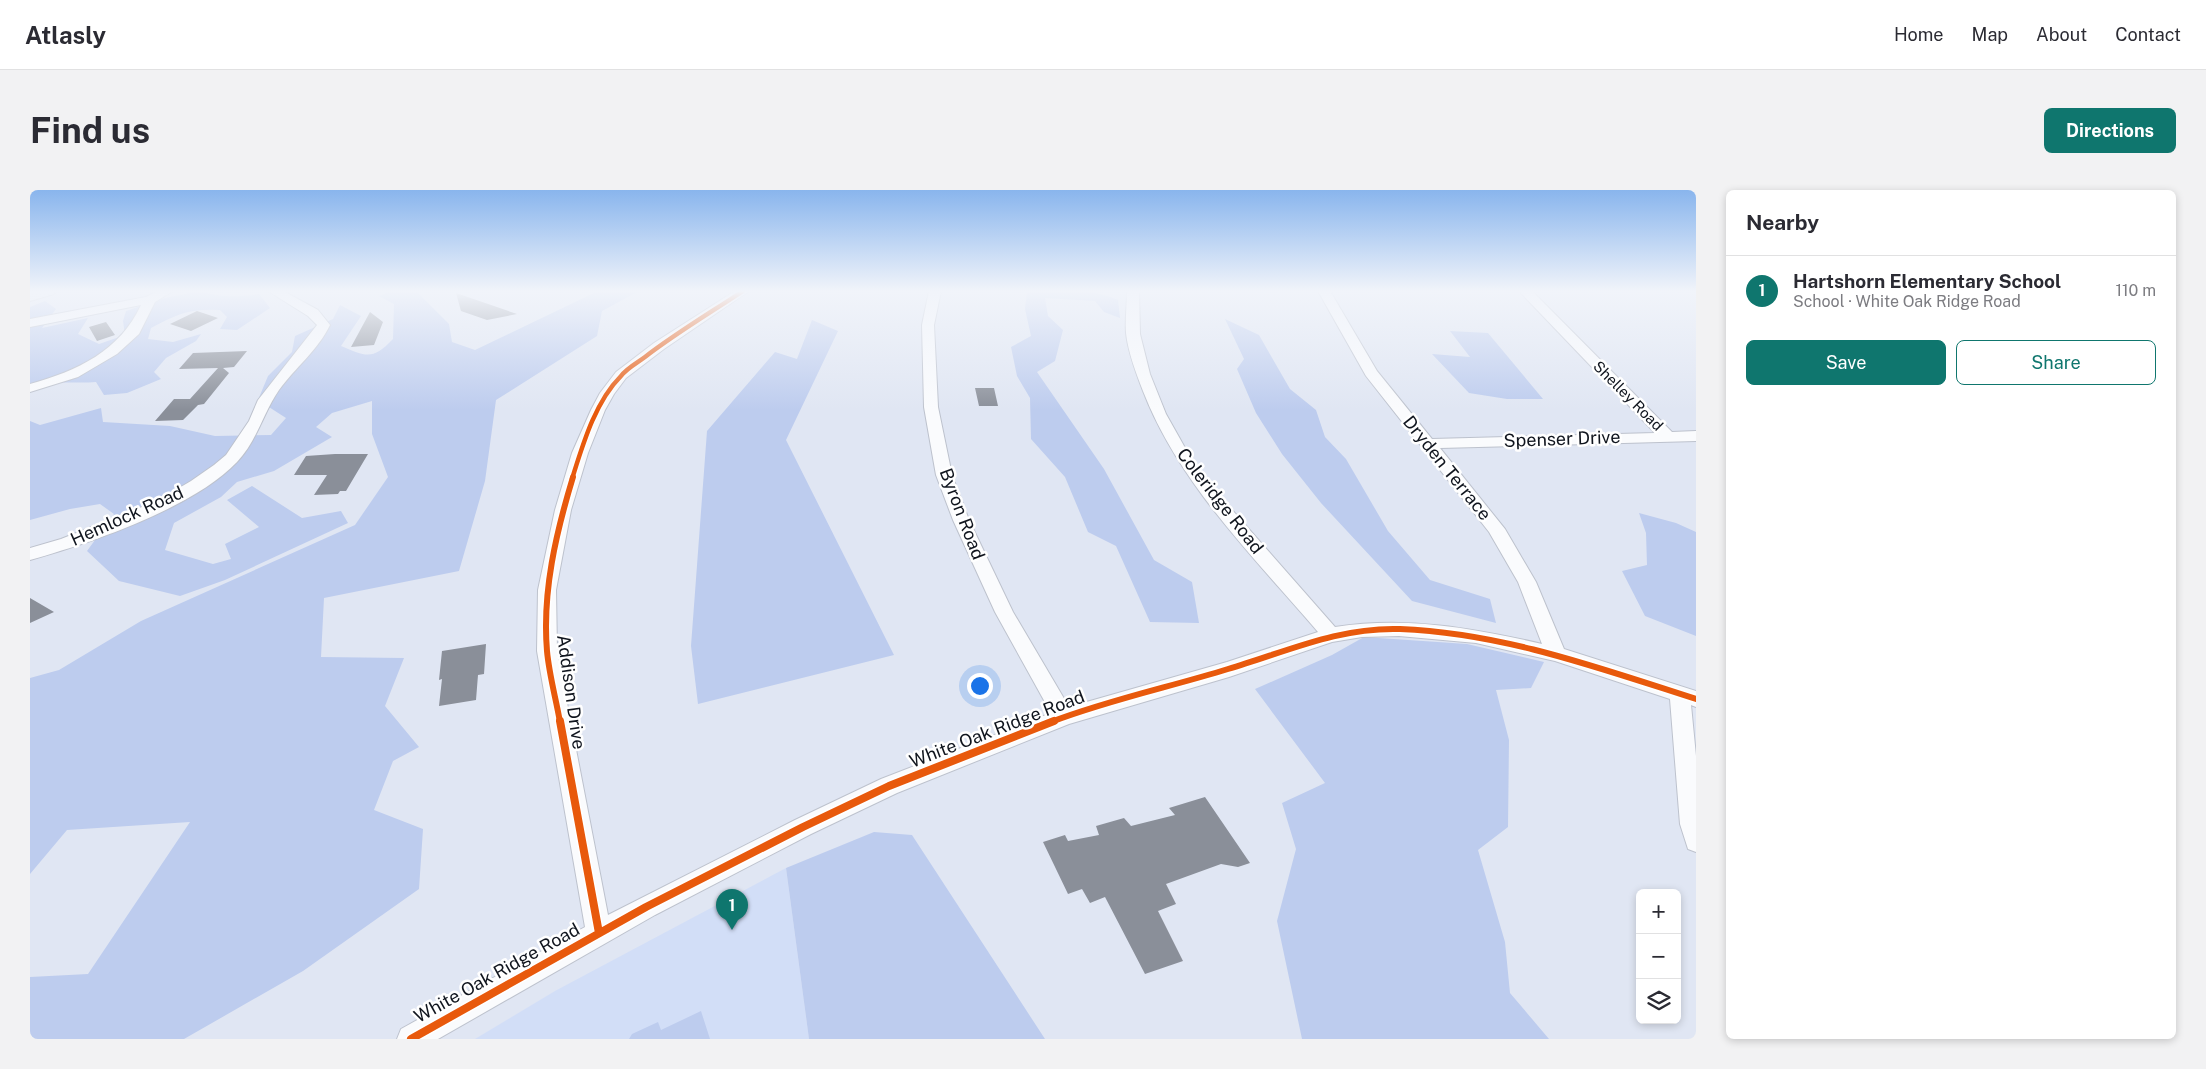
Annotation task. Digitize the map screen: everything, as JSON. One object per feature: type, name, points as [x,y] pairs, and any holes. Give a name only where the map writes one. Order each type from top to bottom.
[{"type":"street","points":[[30,388],[58,381],[81,371],[104,357],[133,331]]},
{"type":"street","name":"Hemlock Road","points":[[30,554],[67,543],[163,505],[196,485],[232,458],[256,421],[263,403],[281,378],[321,331]]},
{"type":"street","name":"Addison Drive","points":[[600,933],[546,651],[547,590],[563,510],[580,453],[598,410],[607,393],[621,375],[682,331]]},
{"type":"street","name":"Byron Road","points":[[928,331],[932,407],[944,475],[961,520],[1004,612],[1064,717]]},
{"type":"street","name":"Coleridge Road","points":[[1133,331],[1143,374],[1160,414],[1186,463],[1220,507],[1331,635]]},
{"type":"street","name":"Dryden Terrace","points":[[1347,331],[1371,373],[1475,501],[1512,555],[1527,582],[1556,654]]},
{"type":"street","name":"Shelley Road","points":[[1564,331],[1667,436]]},
{"type":"street","name":"Spenser Drive","points":[[1428,444],[1696,436]]},
{"type":"street","name":"White Oak Ridge Road","points":[[411,1039],[600,933],[794,831],[872,794],[1000,741],[1064,717],[1229,669],[1331,635],[1362,630],[1440,631],[1476,636],[1556,654],[1688,697]]},
{"type":"street","points":[[1688,697],[1691,824],[1696,842]]},
{"type":"shaded area","points":[[30,331],[80,331],[78,334],[99,344],[125,335],[124,331],[150,331],[148,339],[173,342],[201,334],[196,341],[166,358],[154,372],[161,379],[127,393],[104,395],[96,382],[46,382],[30,384]]},
{"type":"shaded area","points":[[307,331],[351,331],[341,346],[364,354],[375,353],[393,339],[393,331],[450,331],[452,342],[475,350],[515,331],[598,331],[597,336],[496,400],[485,481],[459,571],[324,598],[321,657],[404,658],[385,706],[419,747],[393,761],[374,810],[423,829],[419,889],[303,971],[184,1039],[30,1039],[30,977],[88,974],[190,822],[67,830],[30,874],[30,678],[59,670],[141,621],[355,525],[388,477],[372,434],[372,401],[332,413],[316,427],[332,437],[274,471],[237,482],[221,497],[174,523],[165,550],[213,564],[231,559],[225,544],[259,527],[227,500],[252,486],[302,518],[341,511],[348,523],[225,580],[180,596],[119,581],[87,551],[114,514],[100,504],[70,509],[30,520],[30,421],[40,425],[101,408],[103,422],[170,426],[215,436],[271,435],[286,418],[258,400],[268,376],[292,352],[295,336]]},
{"type":"shaded area","points":[[808,331],[838,331],[786,440],[894,655],[698,704],[691,646],[707,431],[775,352],[797,359]]},
{"type":"shaded area","points":[[1030,331],[1063,331],[1055,361],[1037,372],[1104,469],[1154,560],[1192,582],[1199,623],[1150,622],[1116,546],[1088,532],[1065,477],[1031,439],[1030,398],[1017,376],[1011,347],[1031,336]]},
{"type":"shaded area","points":[[1231,331],[1250,331],[1259,335],[1290,389],[1316,410],[1325,437],[1346,459],[1388,531],[1430,580],[1490,599],[1496,623],[1412,601],[1321,503],[1282,454],[1256,413],[1237,369],[1244,359]]},
{"type":"shaded area","points":[[1450,331],[1488,333],[1543,399],[1507,399],[1469,393],[1432,354],[1470,357]]},
{"type":"shaded area","points":[[1639,513],[1676,523],[1696,532],[1696,636],[1645,616],[1622,571],[1647,565],[1646,533]]},
{"type":"shaded area","points":[[1364,637],[1467,644],[1544,662],[1531,688],[1496,690],[1509,740],[1508,827],[1478,850],[1505,942],[1510,993],[1549,1039],[1302,1039],[1277,921],[1296,849],[1282,803],[1325,783],[1255,689],[1332,655]]},
{"type":"shaded area","points":[[874,832],[912,835],[1045,1039],[809,1039],[786,868]]},
{"type":"shaded area","points":[[786,868],[809,1039],[475,1039],[555,991]]},
{"type":"shaded area","points":[[701,1011],[710,1039],[629,1039],[632,1034],[658,1022],[661,1030]]},
{"type":"building","points":[[91,331],[112,331],[115,335],[97,341]]},
{"type":"building","points":[[360,331],[380,331],[374,345],[351,347]]},
{"type":"building","points":[[247,351],[234,367],[223,368],[229,373],[204,404],[198,405],[183,420],[155,421],[174,399],[190,399],[218,368],[179,369],[193,353]]},
{"type":"building","points":[[975,388],[994,388],[998,406],[979,406]]},
{"type":"building","points":[[368,454],[346,491],[340,491],[338,494],[314,495],[327,475],[294,475],[306,456]]},
{"type":"building","points":[[30,598],[54,612],[30,623]]},
{"type":"building","points":[[486,644],[484,674],[478,675],[476,700],[439,706],[442,679],[439,680],[442,651]]},
{"type":"building","points":[[1205,797],[1250,863],[1238,867],[1221,864],[1166,884],[1176,904],[1158,911],[1183,961],[1145,974],[1105,897],[1090,903],[1082,889],[1068,894],[1043,842],[1065,835],[1068,841],[1099,835],[1096,826],[1124,818],[1131,826],[1175,815],[1169,808]]},
{"type":"cycle path","points":[[599,933],[547,651],[547,590],[563,510],[580,453],[598,410],[607,393],[621,375],[682,331]]},
{"type":"cycle path","points":[[411,1039],[646,907],[803,827],[889,786],[1064,717],[1229,669],[1331,635],[1362,630],[1399,629],[1476,636],[1556,654],[1696,699]]},
{"type":"place","name":"Hartshorn Elementary School","points":[[732,930]]}]
